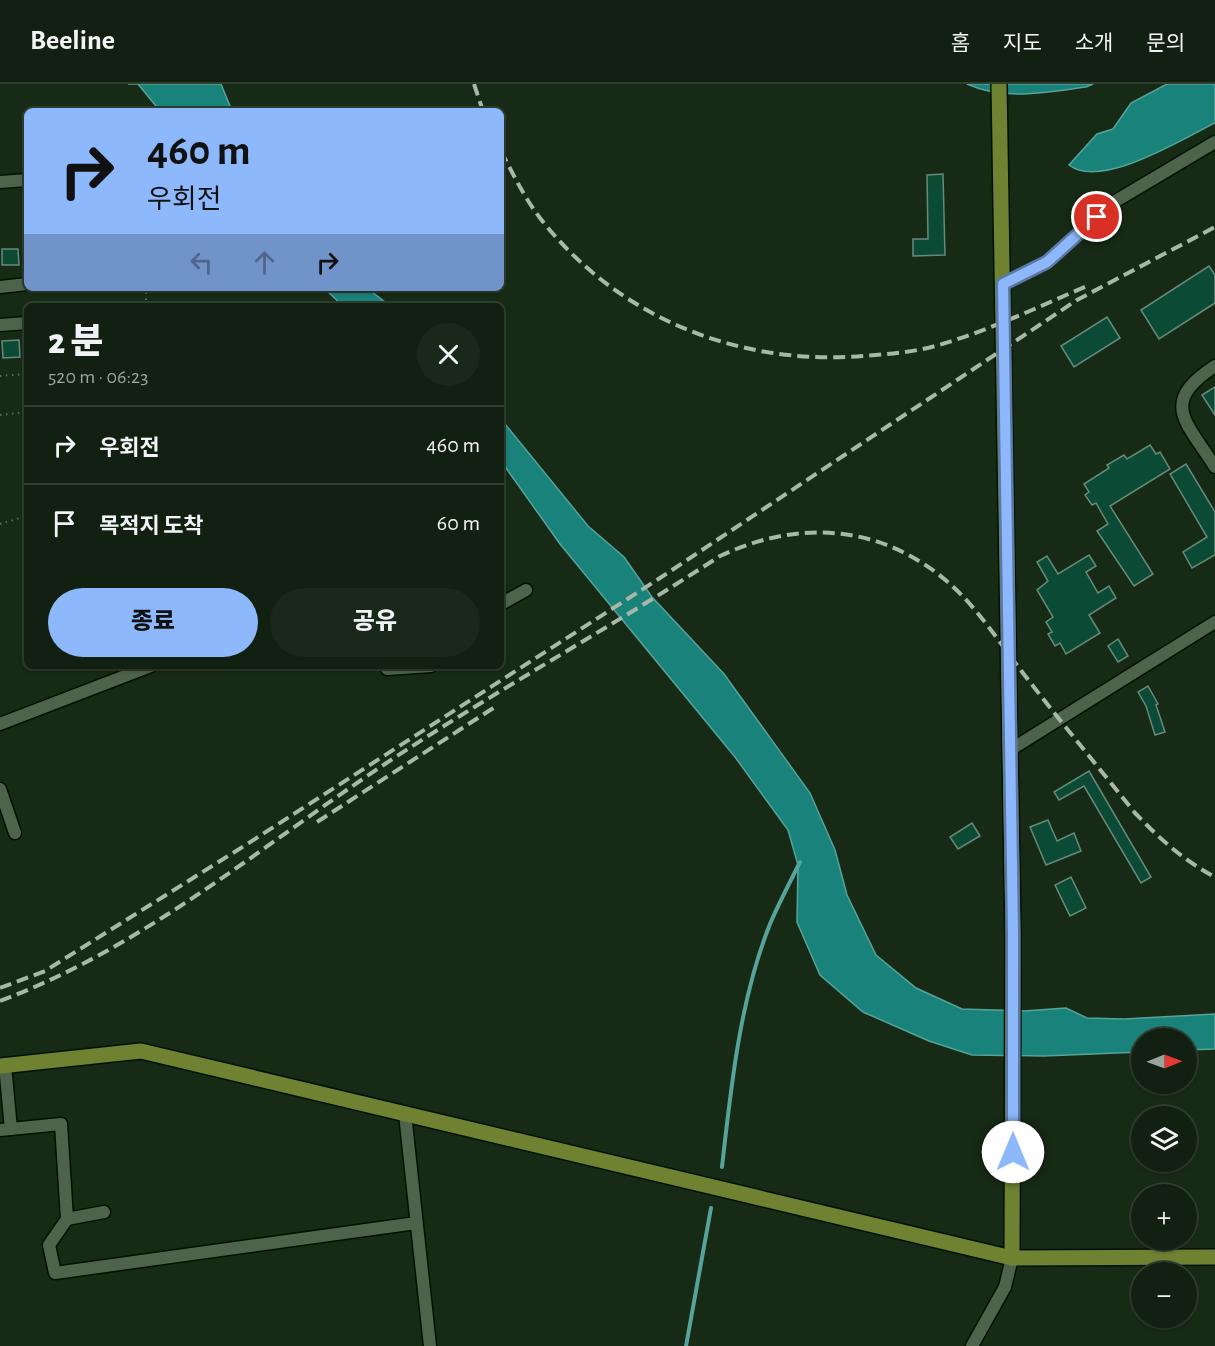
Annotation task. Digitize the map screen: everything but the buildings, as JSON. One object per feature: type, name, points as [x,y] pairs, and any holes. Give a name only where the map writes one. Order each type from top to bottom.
[{"type":"main road","points":[[999,84],[1013,934],[1012,1258]]},
{"type":"main road","points":[[3,1065],[141,1051],[1012,1258],[1215,1257]]},
{"type":"street","points":[[1003,284],[1047,262],[1114,202],[1215,142]]},
{"type":"street","points":[[0,182],[24,180]]},
{"type":"street","points":[[0,286],[24,284]]},
{"type":"street","points":[[0,325],[24,323]]},
{"type":"street","points":[[1215,366],[1193,380],[1186,389],[1182,409],[1186,421],[1215,467]]},
{"type":"street","points":[[504,602],[526,590]]},
{"type":"street","points":[[1010,750],[1215,622]]},
{"type":"street","points":[[0,724],[143,669]]},
{"type":"street","points":[[0,789],[15,833]]},
{"type":"street","points":[[3,1065],[6,1129],[61,1124],[67,1218],[49,1245],[55,1273],[416,1223]]},
{"type":"street","points":[[405,1114],[430,1346]]},
{"type":"street","points":[[67,1218],[104,1212]]},
{"type":"street","points":[[972,1346],[1005,1287],[1012,1258]]},
{"type":"path","points":[[0,376],[24,374]]},
{"type":"path","points":[[0,415],[24,412]]},
{"type":"path","points":[[0,524],[24,517]]},
{"type":"water","points":[[138,84],[221,84],[231,108],[158,108]]},
{"type":"water","points":[[967,84],[1093,84],[1056,91],[1011,94]]},
{"type":"water","points":[[1167,84],[1215,84],[1215,123],[1163,150],[1121,167],[1101,171],[1083,171],[1069,165],[1097,134],[1113,129],[1131,103]]},
{"type":"water","points":[[327,291],[371,291],[386,303],[340,303]]},
{"type":"water","points":[[504,423],[588,526],[624,557],[652,597],[724,674],[810,793],[835,850],[847,895],[876,955],[916,988],[962,1009],[1024,1011],[1066,1008],[1087,1018],[1124,1019],[1215,1014],[1215,1049],[1197,1050],[1197,1028],[1131,1028],[1131,1052],[1044,1056],[972,1055],[929,1041],[863,1012],[820,975],[797,922],[798,865],[788,830],[735,757],[560,544],[504,465]]},
{"type":"waterway","points":[[722,1167],[738,1044],[751,982],[770,924],[800,862]]},
{"type":"waterway","points":[[686,1346],[711,1208]]},
{"type":"railway","points":[[474,84],[482,108]]},
{"type":"railway","points":[[504,157],[540,218],[571,253],[606,283],[644,308],[684,328],[726,343],[771,353],[816,357],[863,356],[911,351],[939,345],[977,332],[1087,286]]},
{"type":"railway","points":[[0,988],[45,971],[244,846],[660,578],[1077,300],[1215,227]]},
{"type":"railway","points":[[0,1001],[52,979],[151,925],[426,737],[720,556],[750,544],[780,536],[809,533],[839,534],[867,539],[896,549],[923,563],[949,583],[981,618],[1135,813],[1172,848],[1215,877]]},
{"type":"railway","points":[[317,822],[498,705]]},
{"type":"route","points":[[1013,1152],[1013,934],[1003,284],[1047,262],[1097,217]]}]
